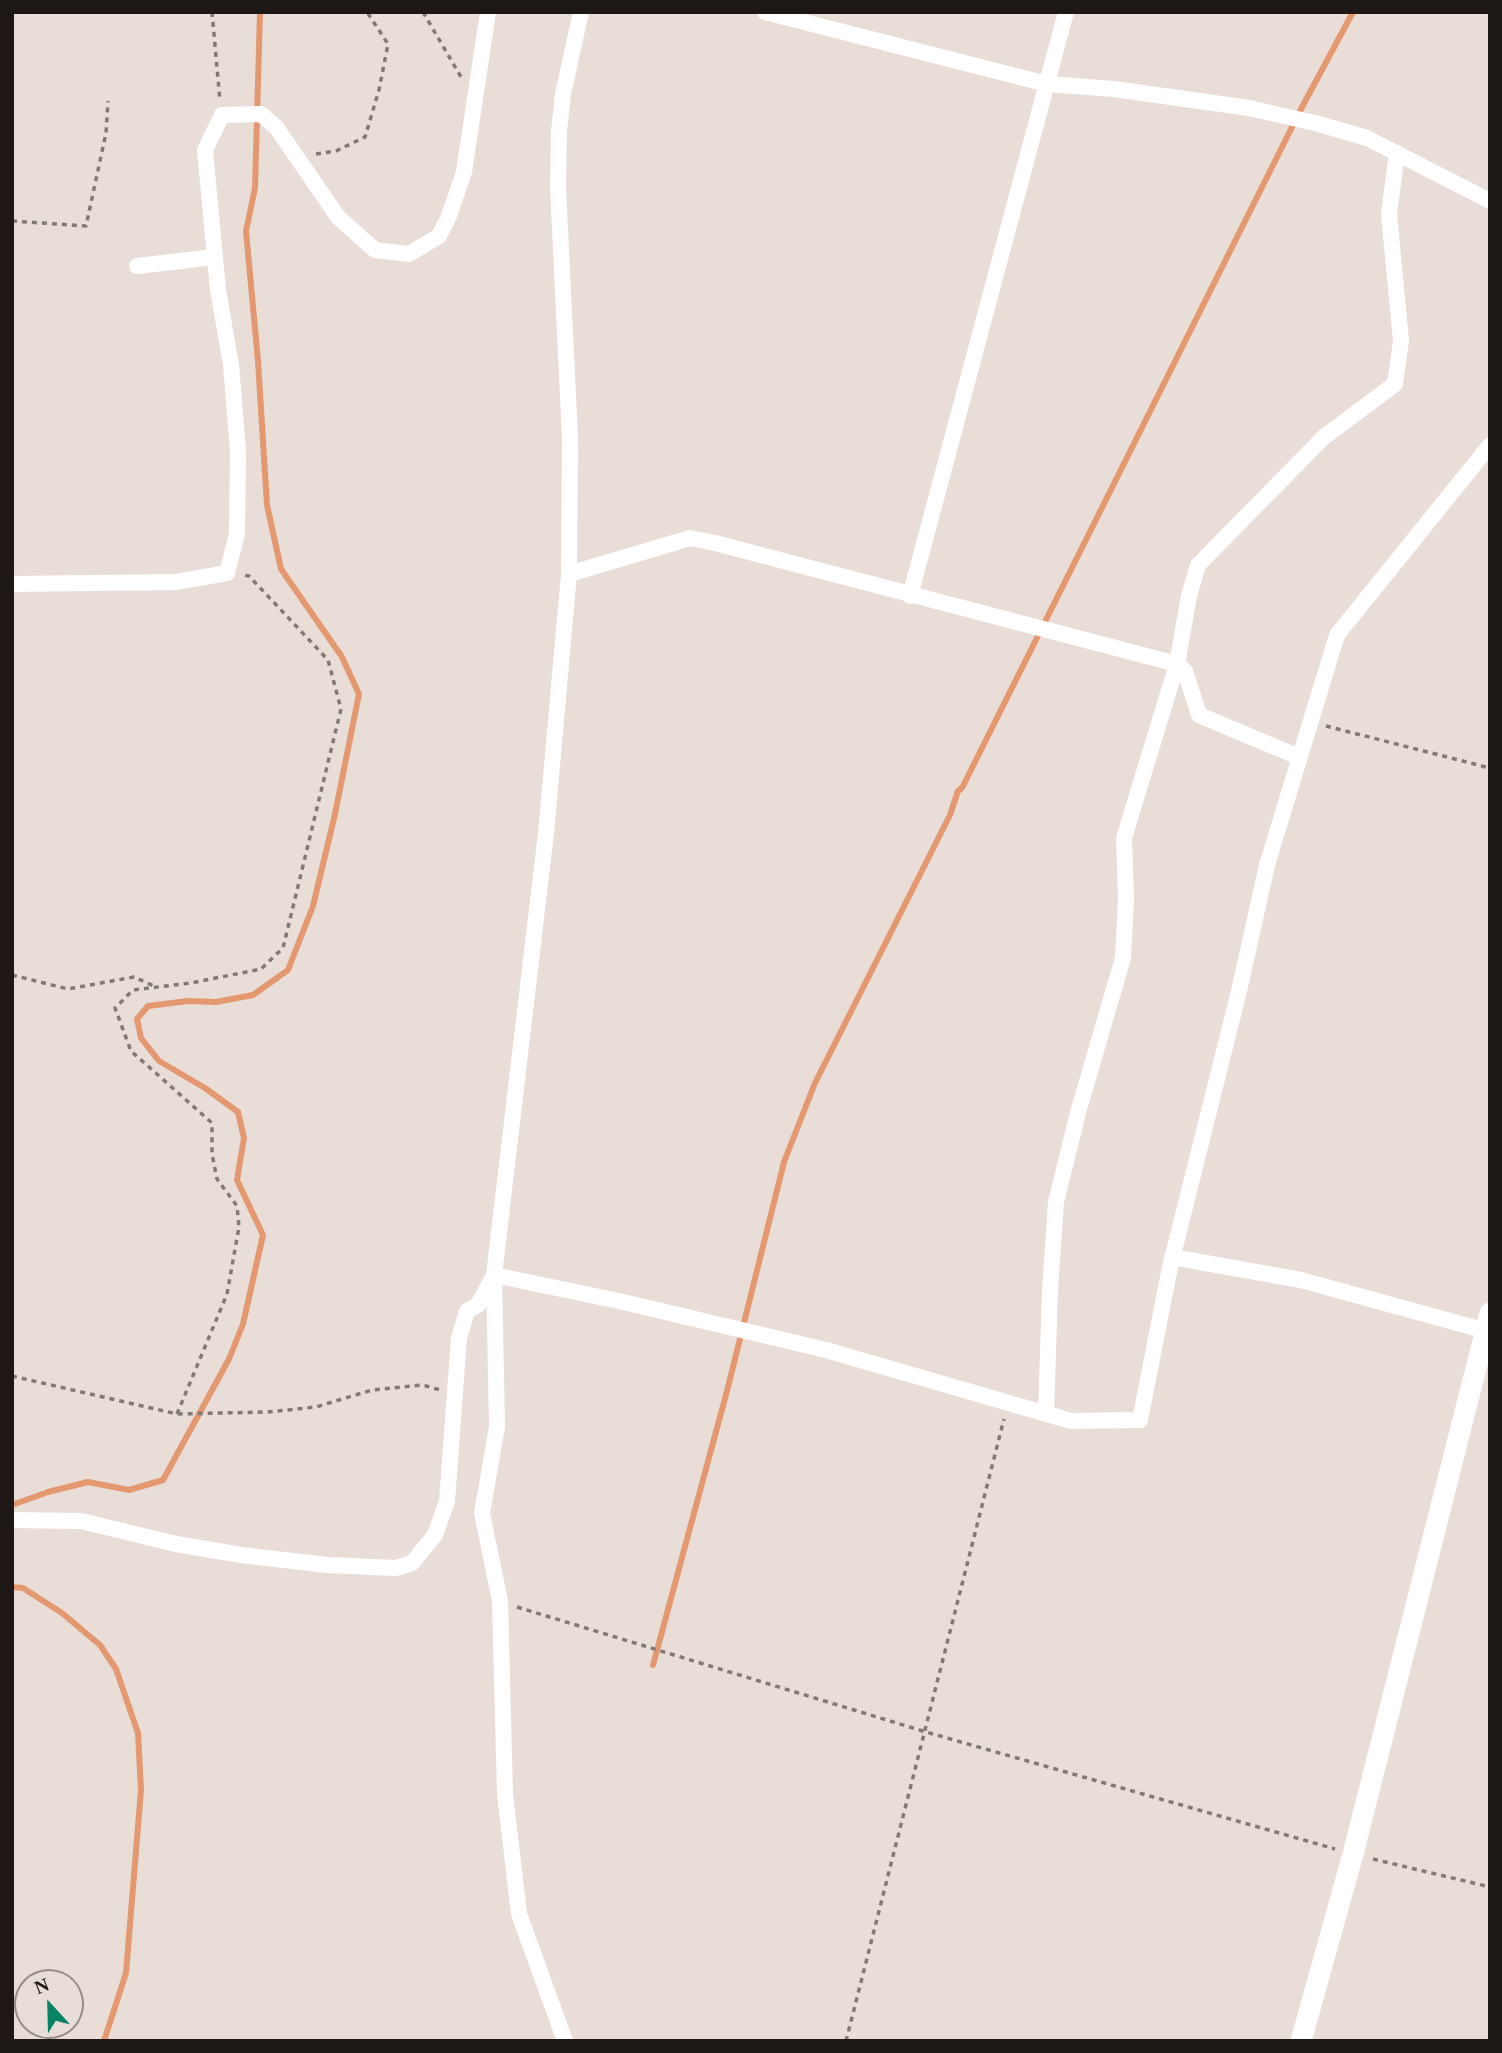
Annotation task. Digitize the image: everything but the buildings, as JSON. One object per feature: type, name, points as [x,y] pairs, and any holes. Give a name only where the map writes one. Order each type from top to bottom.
[{"type":"street","points":[[12,583],[176,582],[227,573],[237,534],[238,450],[231,365],[215,257],[205,150],[222,115],[261,114],[276,127],[338,217],[375,250],[410,254],[439,236],[464,172],[488,12]]},
{"type":"street","points":[[565,2041],[519,1914],[505,1794],[500,1601],[482,1513],[497,1427],[494,1275],[546,833],[569,573],[570,438],[558,187],[559,131],[563,94],[581,12]]},
{"type":"street","points":[[765,12],[1047,84],[1114,89],[1249,108],[1319,124],[1367,138],[1490,201]]},
{"type":"street","points":[[910,596],[1066,12]]},
{"type":"street","points":[[1046,1414],[1056,1202],[1122,958],[1126,898],[1124,838],[1177,664],[1189,596],[1198,565],[1324,437],[1395,384],[1401,341],[1389,214],[1397,153]]},
{"type":"street","points":[[137,266],[215,257]]},
{"type":"street","points":[[494,1275],[619,1301],[826,1350],[1071,1421],[1140,1420],[1172,1257],[1267,865],[1337,635],[1490,445]]},
{"type":"street","points":[[569,573],[690,538],[715,543],[1177,664],[1185,671],[1199,715],[1299,757]]},
{"type":"street","points":[[1172,1257],[1301,1280],[1488,1325],[1353,1854],[1301,2041]]},
{"type":"street","points":[[17,1520],[81,1521],[176,1544],[327,1565],[396,1568],[412,1563],[435,1535],[447,1501],[459,1338],[467,1311],[478,1305],[494,1275]]},
{"type":"path","points":[[212,12],[222,115]]},
{"type":"path","points":[[296,156],[336,151],[365,138],[379,90],[388,44],[367,12]]},
{"type":"path","points":[[423,12],[475,102]]},
{"type":"path","points":[[12,220],[86,226],[106,133],[108,101]]},
{"type":"path","points":[[177,1414],[227,1294],[239,1227],[237,1206],[217,1179],[212,1154],[212,1123],[131,1051],[115,1008],[133,990],[261,969],[283,948],[341,709],[328,660],[249,576],[227,573]]},
{"type":"path","points":[[1311,722],[1490,768]]},
{"type":"path","points":[[12,975],[68,989],[134,977],[156,987]]},
{"type":"path","points":[[12,1376],[177,1414],[316,1408],[372,1390],[423,1385],[454,1394]]},
{"type":"path","points":[[846,2041],[1008,1403]]},
{"type":"path","points":[[500,1601],[926,1732],[1353,1854],[1490,1887]]},
{"type":"waterway","points":[[12,1505],[88,1482],[129,1490],[163,1480],[229,1359],[243,1324],[263,1235],[237,1180],[244,1138],[238,1112],[205,1088],[159,1061],[141,1038],[137,1019],[148,1006],[188,1001],[216,1002],[253,995],[288,970],[313,906],[359,694],[342,657],[281,569],[267,505],[246,231],[255,188],[260,12]]},
{"type":"waterway","points":[[653,1665],[727,1391],[784,1162],[815,1083],[950,815],[958,791],[962,788],[1301,109],[1353,12]]},
{"type":"waterway","points":[[12,1587],[23,1588],[62,1613],[100,1645],[116,1669],[138,1733],[141,1790],[126,1973],[104,2041]]}]
